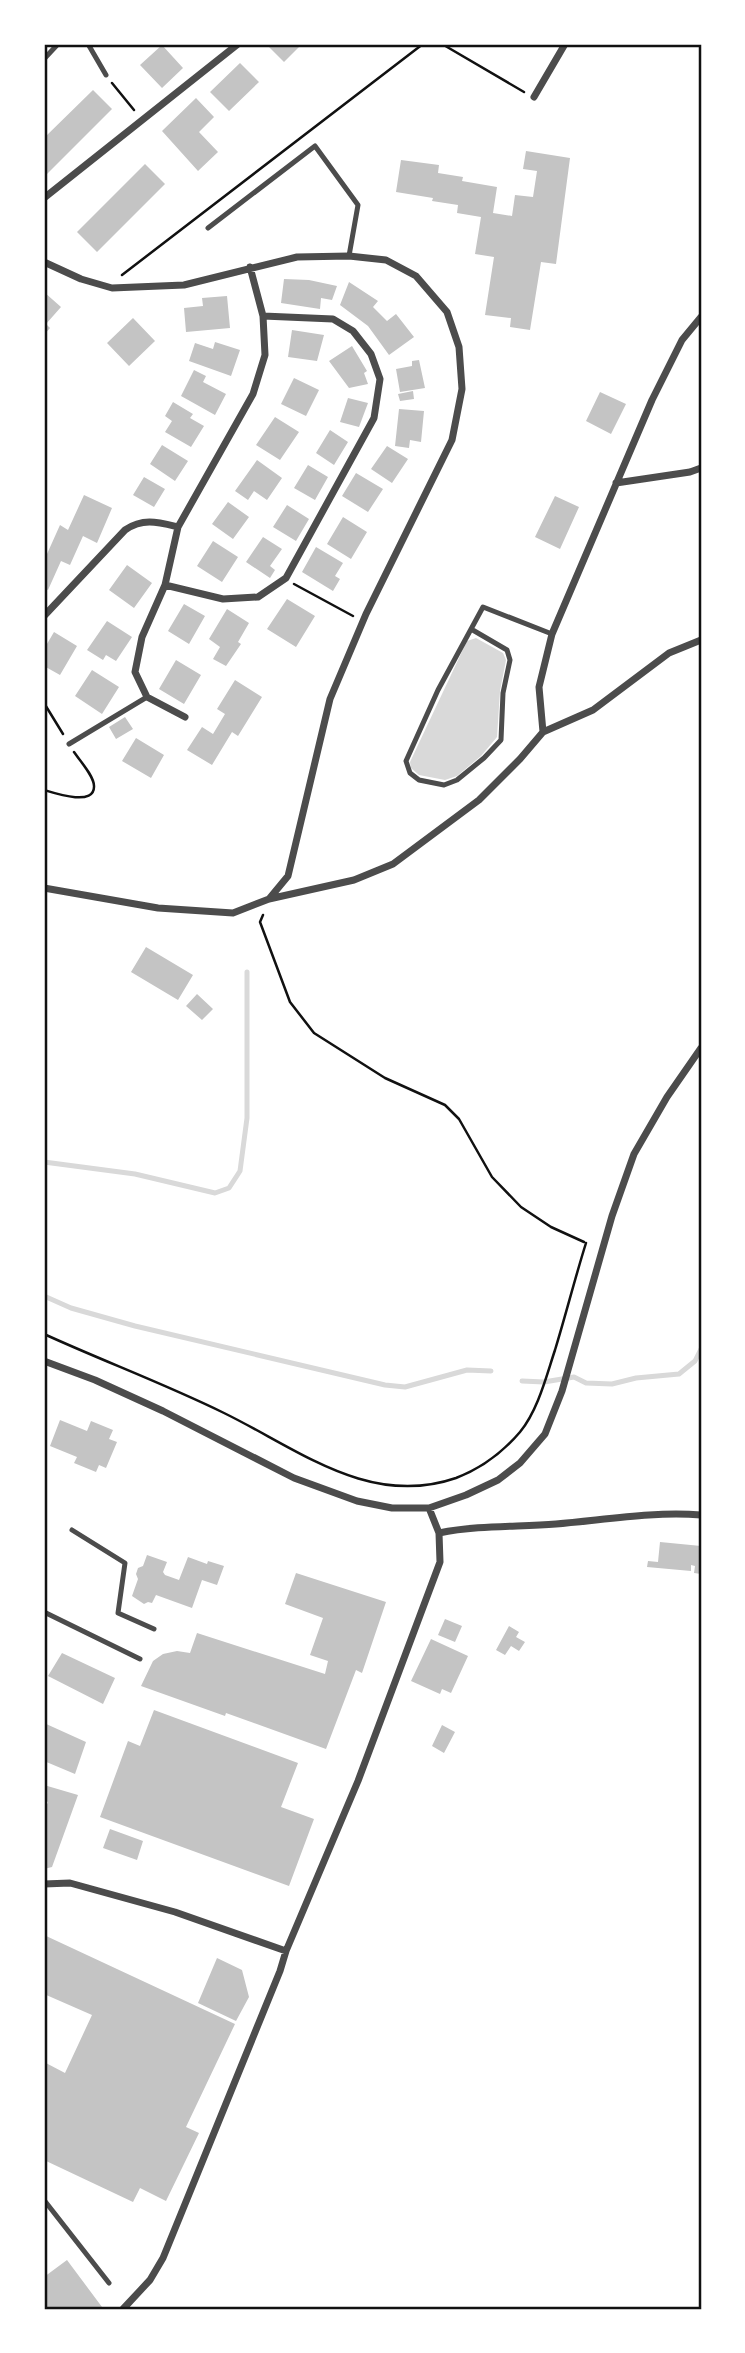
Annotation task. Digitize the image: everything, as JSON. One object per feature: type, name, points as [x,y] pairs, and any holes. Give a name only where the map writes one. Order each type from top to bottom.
[{"type":"street","points":[[44,198],[238,44]]},
{"type":"street","points":[[534,97],[565,44]]},
{"type":"street","points":[[44,262],[81,279],[112,288],[184,285],[297,257],[349,256],[386,260],[416,276],[447,312],[459,347],[462,389],[452,440],[363,621],[330,699],[288,876],[269,899]]},
{"type":"street","points":[[185,717],[147,697],[135,672],[142,637],[165,585],[178,527],[253,394],[265,355],[263,316],[250,267]]},
{"type":"street","points":[[165,585],[223,599],[258,597],[286,578],[374,418],[380,379],[371,354],[353,331],[333,319],[263,316]]},
{"type":"street","points":[[543,732],[539,687],[552,634],[652,400],[682,340],[701,317]]},
{"type":"street","points":[[616,483],[701,468]]},
{"type":"street","points":[[44,616],[125,530],[138,522],[155,522],[178,527]]},
{"type":"street","points":[[44,888],[158,908],[233,913],[269,899],[354,880],[393,864],[479,800],[543,732],[593,710],[670,653],[701,640]]},
{"type":"street","points":[[44,1361],[95,1380],[163,1411],[294,1478],[357,1501],[393,1508],[429,1508],[498,1480],[520,1463],[545,1434],[562,1391],[612,1216],[634,1154],[667,1097],[701,1048]]},
{"type":"street","points":[[123,2309],[159,2269],[280,1972],[286,1951],[358,1781],[415,1632],[440,1562],[439,1533],[429,1508]]},
{"type":"street","points":[[439,1533],[469,1527],[701,1515]]},
{"type":"street","points":[[44,1884],[70,1883],[175,1912],[286,1951]]},
{"type":"lane","points":[[44,59],[58,44]]},
{"type":"lane","points":[[88,44],[106,75]]},
{"type":"lane","points":[[208,228],[315,146],[358,205],[349,256]]},
{"type":"lane","points":[[471,629],[506,650],[510,660],[503,693],[501,740],[457,780],[444,785],[419,780],[410,773],[406,761],[438,690],[471,629],[483,607],[552,634]]},
{"type":"lane","points":[[69,744],[147,697]]},
{"type":"lane","points":[[72,1530],[125,1563],[118,1613],[154,1629]]},
{"type":"lane","points":[[44,1612],[140,1660]]},
{"type":"lane","points":[[44,2200],[108,2283]]},
{"type":"path","points":[[415,44],[419,47]]},
{"type":"path","points":[[112,288],[125,272],[424,44]]},
{"type":"path","points":[[442,44],[534,97]]},
{"type":"path","points":[[106,75],[143,121]]},
{"type":"path","points":[[286,578],[363,621]]},
{"type":"path","points":[[44,790],[73,797],[86,797],[95,785],[83,765]]},
{"type":"path","points":[[44,1334],[223,1413],[335,1471],[376,1484],[397,1487],[440,1483],[478,1468],[521,1431],[542,1391],[586,1242],[551,1227],[522,1207],[492,1177],[459,1119],[445,1105],[385,1078],[314,1033],[289,1002],[260,922],[269,899]]},
{"type":"shaded area","points":[[476,638],[503,653],[506,660],[500,691],[497,737],[481,756],[457,776],[445,780],[419,775],[411,768],[410,762],[467,641]]},
{"type":"building","points":[[266,44],[302,44],[284,62]]},
{"type":"building","points":[[162,45],[183,68],[162,88],[140,65]]},
{"type":"building","points":[[240,63],[259,82],[229,111],[210,92]]},
{"type":"building","points":[[93,90],[112,109],[44,177],[44,138]]},
{"type":"building","points":[[196,98],[214,117],[199,132],[218,152],[198,171],[162,131]]},
{"type":"building","points":[[526,151],[570,158],[556,264],[541,262],[530,330],[510,327],[511,318],[485,315],[494,257],[475,254],[481,217],[457,213],[458,205],[396,192],[401,160],[439,165],[438,173],[463,177],[462,181],[497,187],[493,213],[512,216],[515,195],[533,197],[537,171],[523,169]]},
{"type":"building","points":[[145,164],[165,184],[97,252],[77,232]]},
{"type":"building","points":[[284,279],[309,280],[337,286],[332,300],[321,298],[320,309],[281,303]]},
{"type":"building","points":[[349,282],[378,301],[373,307],[387,321],[396,314],[414,337],[389,355],[368,326],[340,305]]},
{"type":"building","points":[[44,292],[61,307],[46,324],[50,328],[44,335]]},
{"type":"building","points":[[227,296],[230,328],[186,332],[184,308],[203,306],[202,298]]},
{"type":"building","points":[[133,318],[155,341],[129,366],[107,343]]},
{"type":"building","points":[[292,330],[324,335],[317,361],[288,357]]},
{"type":"building","points":[[215,342],[240,350],[231,376],[189,361],[195,343],[213,349]]},
{"type":"building","points":[[352,346],[367,371],[364,373],[368,384],[349,388],[329,361]]},
{"type":"building","points":[[419,360],[425,388],[400,392],[396,369],[412,366],[412,361]]},
{"type":"building","points":[[194,370],[206,376],[203,382],[226,394],[215,415],[181,396]]},
{"type":"building","points":[[294,378],[319,390],[306,416],[281,404]]},
{"type":"building","points":[[413,391],[414,399],[400,401],[398,394]]},
{"type":"building","points":[[600,392],[626,404],[611,434],[586,421]]},
{"type":"building","points":[[348,398],[368,403],[359,427],[340,422]]},
{"type":"building","points":[[173,402],[193,414],[190,418],[204,426],[191,447],[165,432],[172,421],[165,416]]},
{"type":"building","points":[[399,409],[424,411],[421,442],[410,440],[409,448],[395,446]]},
{"type":"building","points":[[275,417],[299,432],[280,460],[256,445]]},
{"type":"building","points":[[330,430],[348,442],[334,465],[316,453]]},
{"type":"building","points":[[162,445],[188,461],[175,481],[150,464]]},
{"type":"building","points":[[387,446],[408,459],[392,483],[371,469]]},
{"type":"building","points":[[257,460],[282,478],[267,500],[254,491],[248,500],[235,491]]},
{"type":"building","points":[[308,465],[328,477],[315,500],[294,488]]},
{"type":"building","points":[[356,473],[383,489],[368,512],[342,496]]},
{"type":"building","points":[[144,477],[165,489],[154,507],[133,495]]},
{"type":"building","points":[[84,495],[112,508],[97,543],[83,536],[70,565],[61,561],[48,590],[44,588],[44,553],[47,554],[60,525],[68,530]]},
{"type":"building","points":[[555,496],[579,507],[560,549],[535,537]]},
{"type":"building","points":[[228,502],[249,517],[233,539],[212,524]]},
{"type":"building","points":[[287,505],[309,519],[296,541],[273,527]]},
{"type":"building","points":[[343,517],[367,532],[351,559],[327,544]]},
{"type":"building","points":[[263,537],[282,549],[270,566],[275,570],[270,578],[246,562]]},
{"type":"building","points":[[213,541],[238,557],[222,582],[197,566]]},
{"type":"building","points":[[316,547],[343,563],[335,576],[340,579],[333,591],[302,572]]},
{"type":"building","points":[[127,565],[152,583],[134,608],[109,590]]},
{"type":"building","points":[[287,599],[315,616],[296,647],[267,629]]},
{"type":"building","points":[[184,604],[205,616],[189,644],[168,631]]},
{"type":"building","points":[[227,609],[249,623],[238,642],[241,644],[226,666],[213,659],[220,647],[209,639]]},
{"type":"building","points":[[107,621],[132,637],[116,661],[106,655],[103,660],[87,650]]},
{"type":"building","points":[[54,632],[77,646],[60,675],[44,666],[44,649]]},
{"type":"building","points":[[176,660],[201,675],[184,704],[159,689]]},
{"type":"building","points":[[92,670],[119,687],[102,714],[75,696]]},
{"type":"building","points":[[235,680],[262,697],[238,736],[232,732],[212,765],[187,750],[202,727],[213,734],[225,714],[217,709]]},
{"type":"building","points":[[125,717],[133,729],[116,739],[109,727]]},
{"type":"building","points":[[136,738],[164,755],[151,778],[122,761]]},
{"type":"building","points":[[146,947],[193,975],[178,1000],[131,972]]},
{"type":"building","points":[[197,994],[213,1009],[202,1020],[186,1006]]},
{"type":"building","points":[[60,1420],[87,1431],[91,1421],[113,1430],[109,1439],[117,1442],[106,1468],[99,1465],[96,1472],[74,1463],[77,1457],[50,1446]]},
{"type":"building","points":[[660,1542],[701,1546],[701,1574],[694,1573],[695,1566],[691,1565],[691,1571],[647,1567],[648,1561],[658,1562]]},
{"type":"building","points":[[147,1555],[167,1562],[163,1572],[165,1575],[179,1580],[188,1557],[207,1564],[208,1561],[224,1566],[217,1585],[202,1580],[192,1608],[156,1595],[152,1603],[144,1604],[132,1596],[138,1579],[138,1568],[143,1566]]},
{"type":"building","points":[[296,1573],[386,1602],[362,1673],[356,1670],[326,1749],[141,1686],[153,1661],[163,1654],[177,1651],[190,1653],[197,1633],[325,1674],[328,1661],[310,1655],[323,1618],[285,1604]]},
{"type":"building","points":[[445,1619],[462,1626],[455,1642],[438,1635]]},
{"type":"building","points":[[509,1626],[519,1632],[516,1637],[525,1642],[519,1651],[511,1646],[505,1655],[496,1650]]},
{"type":"building","points":[[431,1639],[468,1656],[451,1693],[442,1689],[440,1694],[411,1681]]},
{"type":"building","points":[[62,1653],[115,1678],[103,1704],[48,1676]]},
{"type":"building","points":[[154,1710],[298,1763],[281,1807],[314,1819],[289,1886],[100,1817],[128,1741],[140,1746]]},
{"type":"building","points":[[44,1723],[86,1742],[75,1774],[44,1761]]},
{"type":"building","points":[[442,1725],[455,1732],[444,1753],[432,1746]]},
{"type":"building","points":[[44,1785],[78,1795],[52,1867],[44,1869],[44,1812],[48,1802],[44,1800]]},
{"type":"building","points":[[110,1829],[143,1841],[137,1860],[103,1848]]},
{"type":"building","points":[[44,1935],[235,2024],[186,2127],[199,2133],[166,2201],[140,2188],[133,2202],[44,2160],[44,2062],[65,2073],[92,2015],[44,1994]]},
{"type":"building","points":[[217,1958],[242,1970],[249,1997],[236,2021],[198,2003]]},
{"type":"building","points":[[67,2260],[102,2307],[44,2309],[44,2277]]},
{"type":"waterway","points":[[44,1162],[135,1174],[215,1193],[229,1188],[240,1171],[247,1118],[247,972]]},
{"type":"waterway","points":[[44,1296],[71,1308],[135,1326],[385,1385],[405,1387],[467,1370],[491,1371]]},
{"type":"waterway","points":[[522,1381],[544,1382],[574,1377],[586,1383],[612,1384],[636,1378],[679,1374],[695,1361],[701,1349]]}]
